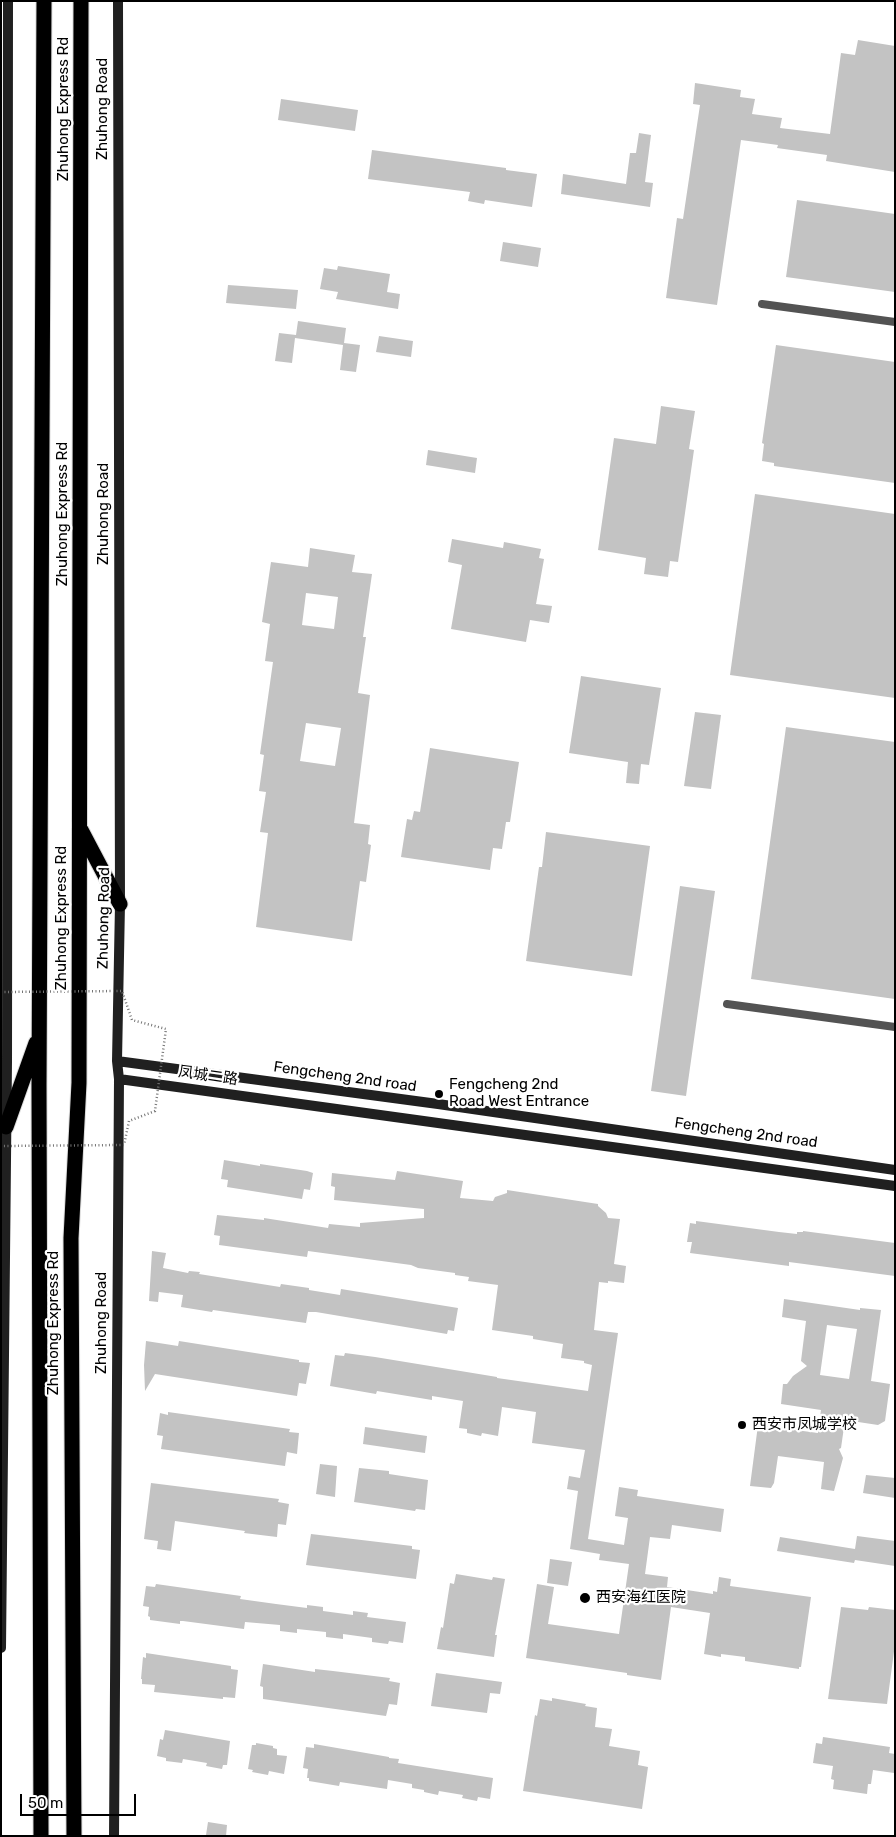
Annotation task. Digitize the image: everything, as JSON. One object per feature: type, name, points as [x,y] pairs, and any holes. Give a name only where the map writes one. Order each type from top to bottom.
[{"type":"highway","name":"Zhuhong Express Rd","points":[[41,1836],[40,1032],[44,1]]},
{"type":"highway","name":"Zhuhong Express Rd","points":[[74,1836],[71,1238],[79,1083],[81,1]]},
{"type":"highway","points":[[80,829],[120,904]]},
{"type":"highway","points":[[6,1127],[40,1032]]},
{"type":"main road","points":[[1,1648],[6,1127],[8,1]]},
{"type":"main road","name":"Zhuhong Road","points":[[114,1836],[119,1079],[117,1061],[120,904],[118,1]]},
{"type":"main road","name":"Fengcheng 2nd road","points":[[117,1061],[438,1104],[895,1170]]},
{"type":"main road","name":"凤城二路","points":[[119,1079],[895,1186]]},
{"type":"lane","points":[[762,304],[895,322]]},
{"type":"lane","points":[[727,1004],[895,1027]]},
{"type":"path","points":[[1,992],[122,992],[132,1020],[166,1029],[155,1111],[129,1121],[124,1145],[1,1146]]},
{"type":"building","points":[[858,40],[895,46],[895,172],[826,161],[827,155],[777,148],[778,145],[741,140],[717,305],[666,298],[677,218],[683,219],[700,105],[693,104],[695,83],[741,90],[740,97],[755,99],[752,114],[782,118],[780,128],[830,134],[841,53],[855,55]]},
{"type":"building","points":[[281,99],[358,110],[355,131],[278,120]]},
{"type":"building","points":[[639,133],[651,135],[645,182],[653,183],[650,207],[561,194],[563,174],[626,184],[630,153],[636,153]]},
{"type":"building","points":[[372,150],[537,174],[532,207],[485,200],[484,204],[468,201],[470,192],[368,179]]},
{"type":"building","points":[[797,200],[895,214],[895,292],[786,277]]},
{"type":"building","points":[[503,242],[541,248],[538,267],[500,261]]},
{"type":"building","points":[[338,266],[390,274],[387,292],[400,294],[398,309],[336,299],[338,292],[320,289],[324,268],[337,270]]},
{"type":"building","points":[[228,285],[298,290],[296,309],[226,303]]},
{"type":"building","points":[[298,321],[346,328],[344,343],[360,345],[356,372],[340,370],[343,345],[295,338],[292,363],[275,361],[279,333],[296,335]]},
{"type":"building","points":[[379,336],[413,341],[411,357],[376,352]]},
{"type":"building","points":[[776,345],[895,362],[895,483],[774,466],[774,463],[762,461],[764,444],[762,443]]},
{"type":"building","points":[[661,406],[695,411],[689,449],[694,450],[678,562],[670,561],[668,577],[644,574],[646,558],[598,550],[614,438],[656,444]]},
{"type":"building","points":[[428,450],[477,458],[475,473],[426,465]]},
{"type":"building","points":[[755,494],[895,514],[895,698],[730,675]]},
{"type":"building","points":[[452,539],[503,548],[504,542],[541,549],[539,558],[544,559],[536,604],[552,606],[549,623],[530,620],[526,642],[451,629],[462,565],[448,562]]},
{"type":"building","points":[[310,548],[355,555],[352,572],[372,574],[363,637],[366,637],[358,693],[370,695],[354,823],[370,825],[368,844],[371,845],[366,882],[360,881],[352,941],[256,927],[268,833],[260,832],[266,792],[259,791],[264,755],[260,754],[273,662],[265,661],[270,624],[262,622],[271,562],[308,567]],"holes":[[[306,593],[338,597],[334,629],[302,625]],[[306,723],[341,728],[335,766],[300,761]]]},
{"type":"building","points":[[581,676],[661,688],[649,765],[641,764],[639,784],[626,783],[628,762],[569,753]]},
{"type":"building","points":[[695,712],[721,715],[711,789],[684,786]]},
{"type":"building","points":[[786,727],[895,742],[895,999],[751,979]]},
{"type":"building","points":[[430,748],[519,762],[510,822],[506,822],[502,849],[493,848],[490,870],[401,857],[407,819],[412,820],[414,811],[420,812]]},
{"type":"building","points":[[546,832],[650,846],[632,976],[526,961],[539,867],[542,867]]},
{"type":"building","points":[[680,886],[715,891],[686,1096],[651,1091]]},
{"type":"building","points":[[224,1160],[313,1173],[310,1190],[304,1189],[302,1199],[227,1187],[228,1180],[221,1179]]},
{"type":"building","points":[[397,1171],[463,1181],[460,1198],[493,1201],[495,1197],[507,1193],[507,1190],[598,1204],[608,1218],[620,1219],[614,1264],[626,1266],[624,1283],[599,1282],[594,1330],[618,1333],[588,1539],[624,1545],[628,1518],[615,1516],[619,1487],[638,1490],[637,1496],[724,1509],[721,1532],[672,1525],[670,1539],[650,1537],[645,1574],[668,1577],[667,1587],[713,1594],[713,1591],[717,1592],[719,1577],[731,1579],[730,1586],[811,1597],[801,1667],[799,1669],[745,1661],[745,1657],[721,1654],[721,1657],[704,1654],[710,1613],[671,1607],[661,1680],[526,1658],[537,1584],[554,1587],[548,1624],[619,1634],[629,1564],[599,1560],[600,1554],[570,1549],[578,1491],[567,1489],[569,1476],[580,1478],[585,1450],[532,1443],[536,1412],[502,1407],[498,1436],[482,1433],[481,1436],[467,1433],[467,1429],[459,1428],[463,1401],[432,1396],[432,1400],[377,1391],[376,1394],[330,1386],[335,1355],[344,1356],[345,1353],[375,1357],[497,1378],[588,1391],[592,1365],[584,1363],[584,1361],[561,1358],[563,1344],[533,1339],[533,1336],[492,1330],[498,1285],[468,1281],[469,1277],[455,1275],[455,1273],[418,1268],[411,1265],[308,1251],[307,1257],[219,1245],[220,1236],[214,1235],[217,1215],[264,1220],[264,1218],[328,1228],[329,1224],[360,1227],[360,1223],[424,1218],[424,1209],[334,1200],[335,1187],[331,1186],[332,1173],[395,1180]]},
{"type":"building","points":[[696,1221],[797,1234],[797,1232],[803,1231],[895,1243],[895,1276],[789,1262],[789,1266],[690,1253],[692,1242],[687,1242],[690,1223],[696,1224]]},
{"type":"building","points":[[152,1251],[166,1253],[163,1268],[188,1273],[189,1271],[200,1272],[199,1274],[280,1287],[281,1284],[309,1288],[309,1290],[340,1295],[341,1289],[458,1308],[454,1331],[448,1330],[447,1334],[316,1312],[308,1312],[306,1323],[213,1310],[212,1312],[181,1307],[183,1295],[159,1292],[158,1302],[149,1301]]},
{"type":"building","points":[[784,1299],[860,1310],[860,1308],[881,1310],[871,1381],[890,1384],[885,1421],[878,1425],[845,1420],[841,1448],[839,1449],[843,1458],[834,1491],[821,1489],[824,1462],[778,1456],[774,1483],[771,1488],[750,1486],[758,1425],[818,1433],[821,1410],[781,1404],[783,1384],[787,1384],[793,1376],[807,1366],[801,1361],[806,1321],[782,1317]],"holes":[[[827,1325],[857,1329],[849,1379],[820,1375]]]},
{"type":"building","points":[[146,1341],[178,1346],[179,1341],[299,1360],[299,1362],[310,1363],[306,1384],[299,1383],[297,1396],[155,1374],[145,1391],[144,1365]]},
{"type":"building","points":[[168,1412],[290,1429],[289,1432],[299,1433],[297,1454],[287,1452],[285,1466],[161,1449],[163,1436],[157,1435],[160,1413],[168,1415]]},
{"type":"building","points":[[365,1427],[427,1436],[425,1453],[363,1444]]},
{"type":"building","points":[[320,1464],[337,1466],[335,1497],[316,1494]]},
{"type":"building","points":[[359,1468],[389,1471],[389,1474],[428,1480],[425,1510],[416,1509],[415,1511],[354,1502]]},
{"type":"building","points":[[866,1475],[895,1478],[895,1498],[863,1493]]},
{"type":"building","points":[[151,1483],[279,1499],[278,1502],[289,1504],[286,1525],[278,1524],[277,1537],[175,1521],[171,1551],[157,1549],[158,1541],[144,1539]]},
{"type":"building","points":[[311,1534],[412,1546],[412,1549],[420,1550],[416,1579],[306,1565]]},
{"type":"building","points":[[857,1536],[895,1541],[895,1566],[855,1560],[854,1563],[777,1551],[780,1537],[855,1549]]},
{"type":"building","points":[[550,1559],[572,1562],[568,1586],[547,1583]]},
{"type":"building","points":[[456,1574],[492,1580],[493,1577],[505,1579],[495,1635],[497,1635],[494,1657],[437,1649],[441,1627],[443,1628],[450,1583],[454,1584]]},
{"type":"building","points":[[156,1584],[241,1596],[240,1599],[276,1604],[307,1608],[307,1605],[323,1607],[323,1611],[353,1615],[353,1611],[368,1613],[367,1617],[406,1622],[403,1643],[389,1641],[388,1644],[372,1642],[372,1638],[343,1634],[343,1639],[326,1637],[326,1632],[297,1629],[297,1633],[280,1631],[280,1625],[245,1622],[244,1629],[183,1621],[180,1621],[180,1624],[150,1620],[148,1616],[149,1607],[143,1606],[146,1586],[155,1587]]},
{"type":"building","points":[[841,1607],[868,1610],[869,1607],[895,1610],[895,1644],[887,1704],[828,1699]]},
{"type":"building","points":[[146,1653],[231,1666],[231,1669],[238,1670],[235,1698],[223,1697],[223,1699],[154,1692],[155,1685],[142,1684],[143,1657],[146,1658]]},
{"type":"building","points":[[263,1664],[315,1672],[315,1669],[390,1678],[389,1681],[400,1683],[397,1705],[389,1704],[386,1716],[263,1699],[263,1687],[260,1686]]},
{"type":"building","points":[[436,1673],[502,1682],[500,1694],[490,1693],[487,1713],[431,1706]]},
{"type":"building","points":[[552,1698],[586,1704],[585,1706],[597,1708],[595,1727],[612,1729],[609,1746],[640,1751],[638,1765],[648,1767],[642,1809],[523,1791],[535,1715],[537,1716],[540,1699],[552,1701]]},
{"type":"building","points":[[165,1730],[230,1741],[227,1765],[223,1765],[222,1769],[206,1766],[207,1763],[183,1759],[182,1763],[166,1761],[166,1758],[157,1756],[160,1739],[163,1740]]},
{"type":"building","points":[[823,1737],[890,1747],[889,1753],[895,1754],[894,1773],[873,1770],[867,1794],[833,1789],[834,1780],[831,1779],[833,1766],[813,1763],[816,1743],[822,1744]]},
{"type":"building","points":[[256,1743],[273,1746],[273,1748],[277,1749],[277,1755],[287,1756],[284,1774],[269,1771],[268,1775],[252,1772],[253,1770],[248,1769],[252,1745],[256,1745]]},
{"type":"building","points":[[314,1744],[399,1759],[398,1763],[493,1778],[490,1799],[478,1797],[477,1801],[462,1798],[463,1795],[439,1791],[438,1795],[412,1788],[412,1784],[388,1780],[387,1789],[340,1782],[339,1786],[309,1781],[309,1778],[307,1778],[308,1769],[303,1768],[306,1747],[314,1748]]},
{"type":"building","points":[[208,1822],[227,1825],[226,1836],[206,1835]]},
{"type":"place","name":"Fengcheng 2nd Road West Entrance","points":[[439,1094]]},
{"type":"place","name":"西安市凤城学校","points":[[742,1425]]},
{"type":"place","name":"西安海红医院","points":[[585,1598]]}]
